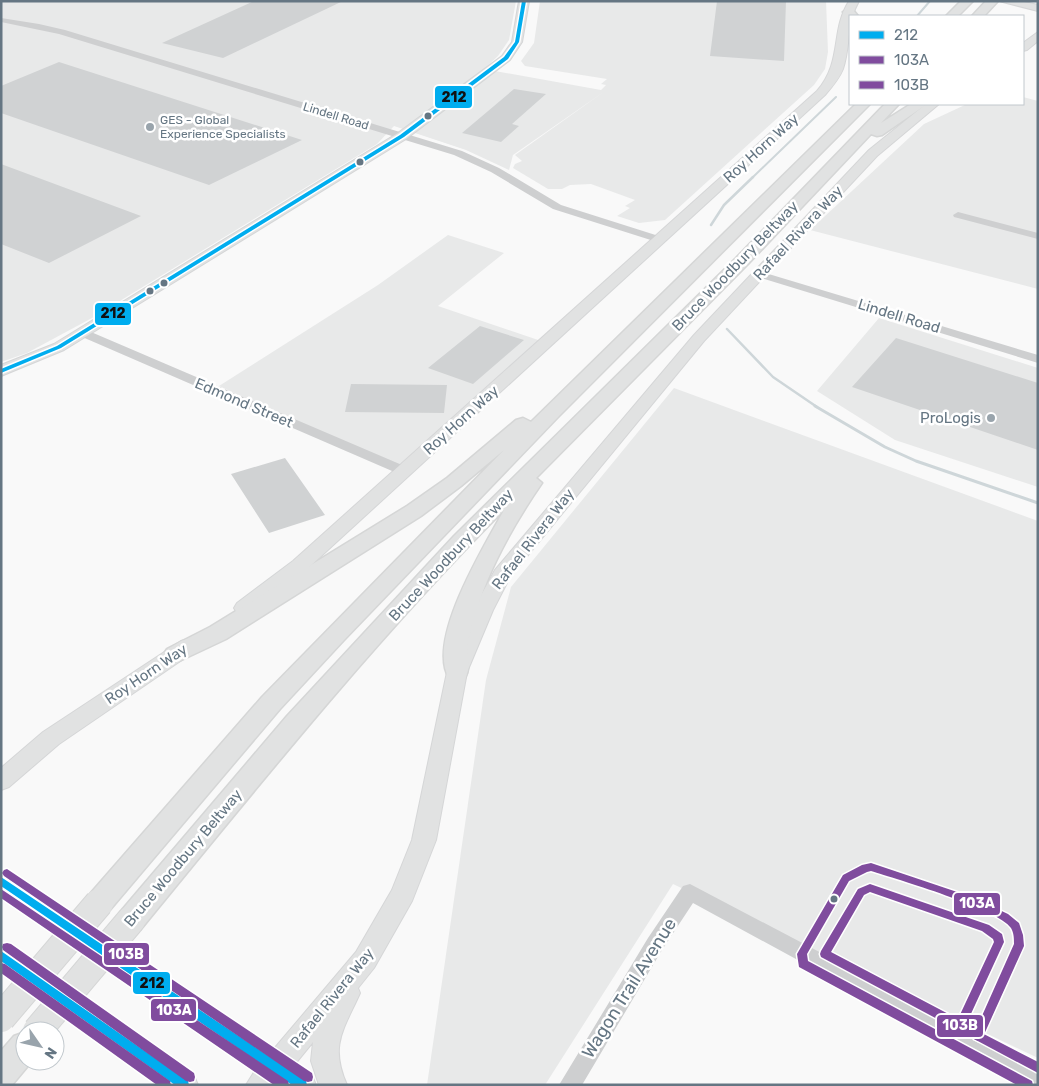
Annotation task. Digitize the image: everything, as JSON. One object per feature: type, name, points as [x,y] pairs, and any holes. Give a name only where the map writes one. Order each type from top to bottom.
[{"type":"highway","points":[[953,15],[968,1]]},
{"type":"highway","points":[[979,15],[993,1]]},
{"type":"highway","points":[[842,123],[849,102]]},
{"type":"highway","name":"Bruce Woodbury Beltway","points":[[1,1018],[271,703],[552,412],[861,105]]},
{"type":"highway","name":"Bruce Woodbury Beltway","points":[[45,1021],[296,722],[460,542],[742,261],[804,193],[891,105]]},
{"type":"highway","points":[[804,193],[822,182],[872,136],[918,105]]},
{"type":"highway","points":[[175,655],[218,633],[414,511],[454,482],[616,349]]},
{"type":"highway","points":[[457,672],[456,648],[459,631],[473,590],[524,492],[551,459],[567,434]]},
{"type":"highway","points":[[1,1075],[15,1058]]},
{"type":"main road","points":[[1,371],[34,358],[84,333],[402,136],[506,58],[517,42],[524,1]]},
{"type":"main road","points":[[1004,1],[1038,8]]},
{"type":"main road","name":"Roy Horn Way","points":[[1,781],[51,738],[262,595],[300,565],[661,240],[826,87],[839,65],[846,16],[852,10]]},
{"type":"main road","points":[[1024,47],[1038,35]]},
{"type":"main road","name":"Rafael Rivera Way","points":[[268,1075],[364,960],[403,894],[424,840],[457,672],[483,610],[502,574],[673,368],[873,153],[932,105]]},
{"type":"main road","points":[[1,771],[33,747],[51,738]]},
{"type":"main road","points":[[1,881],[223,1032],[268,1075],[302,1085]]},
{"type":"main road","points":[[1,955],[184,1085]]},
{"type":"main road","points":[[333,1085],[327,1074],[324,1055],[327,1032],[364,960]]},
{"type":"street","name":"Lindell Road","points":[[1,20],[62,32],[458,153],[495,170],[557,207],[661,240]]},
{"type":"street","points":[[958,215],[1038,236]]},
{"type":"street","name":"Lindell Road","points":[[760,274],[1038,359]]},
{"type":"street","name":"Edmond Street","points":[[84,333],[404,471]]},
{"type":"street","name":"Wagon Trail Avenue","points":[[570,1085],[655,944],[690,892],[1038,1079]]},
{"type":"shaded area","points":[[1,1],[516,1],[509,40],[498,56],[484,69],[601,90],[606,85],[601,84],[607,79],[525,66],[521,61],[534,43],[540,1],[826,1],[828,52],[825,69],[814,85],[665,220],[639,223],[617,216],[630,208],[625,206],[635,200],[591,184],[570,185],[562,189],[548,189],[513,168],[515,164],[522,161],[515,155],[605,91],[513,155],[509,170],[466,150],[394,126],[377,144],[92,318],[27,353],[1,362]]},
{"type":"shaded area","points":[[1024,97],[1038,101],[1038,289],[810,230],[924,124],[965,105],[1024,105]]},
{"type":"shaded area","points":[[448,235],[504,253],[438,306],[547,343],[404,471],[219,386],[378,285]]},
{"type":"shaded area","points":[[879,318],[1038,368],[1038,487],[895,440],[817,391]]},
{"type":"shaded area","points":[[674,388],[1038,521],[1038,1058],[673,884],[545,1085],[427,1085],[486,680],[511,587]]},
{"type":"building","points":[[254,1],[343,1],[223,58],[162,43]]},
{"type":"building","points":[[717,1],[786,1],[784,61],[710,56]]},
{"type":"building","name":"GES - Global Experience Specialists","points":[[59,62],[302,140],[209,185],[1,113],[1,86]]},
{"type":"building","points":[[514,89],[546,94],[512,124],[519,126],[501,142],[462,133]]},
{"type":"building","points":[[1,164],[141,216],[49,263],[1,244]]},
{"type":"building","points":[[480,326],[524,340],[473,384],[428,368]]},
{"type":"building","name":"ProLogis","points":[[896,338],[1038,383],[1038,450],[852,387]]},
{"type":"building","points":[[351,384],[447,385],[444,413],[345,412]]},
{"type":"building","points":[[285,458],[325,515],[269,533],[231,474]]},
{"type":"waterway","points":[[918,15],[930,1]]},
{"type":"waterway","points":[[752,178],[836,97]]},
{"type":"waterway","points":[[711,225],[724,205],[753,177]]},
{"type":"waterway","points":[[727,329],[773,377],[817,407]]},
{"type":"waterway","points":[[815,406],[885,447],[916,461],[1038,503]]},
{"type":"transit line","name":"212","points":[[1,371],[59,347],[402,136],[506,58],[517,42],[524,1]]},
{"type":"transit line","name":"103A","points":[[978,1036],[1019,946],[1017,929],[1014,924],[989,908],[969,900],[871,867],[865,868],[846,878],[802,954],[803,964],[1028,1085]]},
{"type":"transit line","name":"103B","points":[[7,873],[308,1077]]},
{"type":"transit line","name":"212","points":[[1,881],[302,1085]]},
{"type":"transit line","name":"103B","points":[[870,888],[985,928],[998,937],[999,942],[960,1026],[825,954],[861,892],[870,888]]},
{"type":"transit line","name":"103A","points":[[1,893],[284,1085]]},
{"type":"transit line","name":"103B","points":[[7,947],[190,1077]]},
{"type":"transit line","name":"212","points":[[1,955],[184,1085]]},
{"type":"transit line","name":"103A","points":[[1,967],[166,1085]]},
{"type":"transit line","name":"103B","points":[[978,1036],[1038,1068]]},
{"type":"place","name":"GES - Global Experience Specialists","points":[[150,127]]},
{"type":"place","name":"ProLogis","points":[[991,418]]}]
